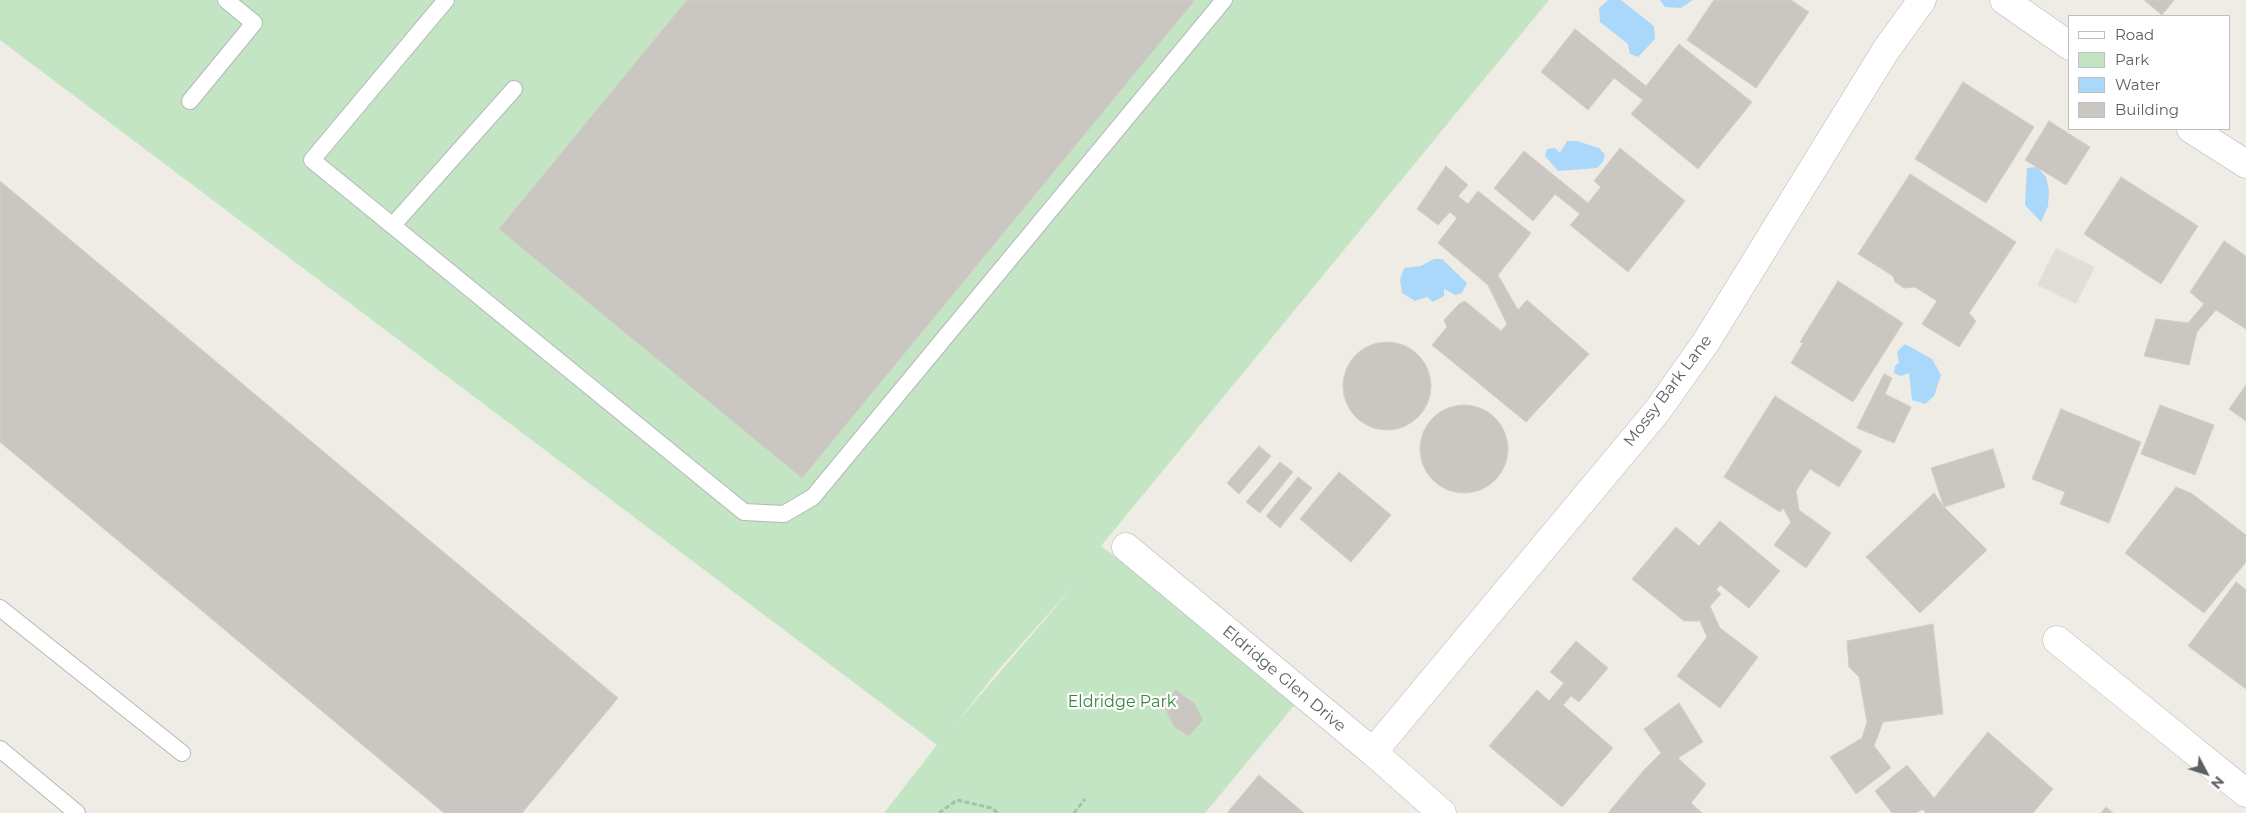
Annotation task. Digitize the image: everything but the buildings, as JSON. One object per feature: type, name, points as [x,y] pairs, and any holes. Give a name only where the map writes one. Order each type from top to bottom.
[{"type":"street","name":"Mossy Bark Lane","points":[[1372,752],[1658,410],[1706,342],[1886,50],[1922,0]]},
{"type":"street","points":[[2004,0],[2068,45]]},
{"type":"street","points":[[2193,130],[2246,164]]},
{"type":"street","name":"Eldridge Glen Drive","points":[[1126,547],[1372,752],[1442,813]]},
{"type":"street","points":[[2057,640],[2246,793]]},
{"type":"lane","points":[[190,101],[254,23],[226,0]]},
{"type":"lane","points":[[446,0],[312,160],[744,512],[784,514],[813,497],[1224,0]]},
{"type":"lane","points":[[393,225],[514,89]]},
{"type":"lane","points":[[0,608],[182,753]]},
{"type":"lane","points":[[0,749],[77,813]]},
{"type":"path","points":[[940,813],[957,800],[991,808],[998,813]]},
{"type":"path","points":[[1074,813],[1085,800]]},
{"type":"shaded area","points":[[2056,248],[2095,267],[2076,304],[2037,285]]},
{"type":"green space","name":"Eldridge Park","points":[[0,0],[1549,0],[1101,546],[1303,695],[1205,813],[884,813],[937,745],[0,40]],"holes":[[[1077,582],[954,726],[999,669]]]},
{"type":"water","points":[[1608,0],[1621,0],[1654,26],[1655,39],[1638,57],[1630,54],[1628,44],[1600,22],[1599,8]]},
{"type":"water","points":[[1660,0],[1693,0],[1681,8],[1665,7]]},
{"type":"water","points":[[1567,141],[1577,141],[1599,148],[1605,155],[1603,162],[1597,168],[1558,171],[1545,156],[1547,149],[1555,148],[1560,153]]},
{"type":"water","points":[[2037,167],[2046,177],[2049,191],[2048,206],[2041,222],[2025,205],[2027,168]]},
{"type":"water","points":[[1434,259],[1442,259],[1467,283],[1462,293],[1455,295],[1444,289],[1444,296],[1433,302],[1427,297],[1415,301],[1402,293],[1400,280],[1404,268],[1421,266]]},
{"type":"water","points":[[1905,344],[1932,359],[1941,375],[1934,396],[1925,404],[1912,400],[1909,373],[1901,376],[1894,373],[1895,366],[1899,362],[1897,352]]}]
